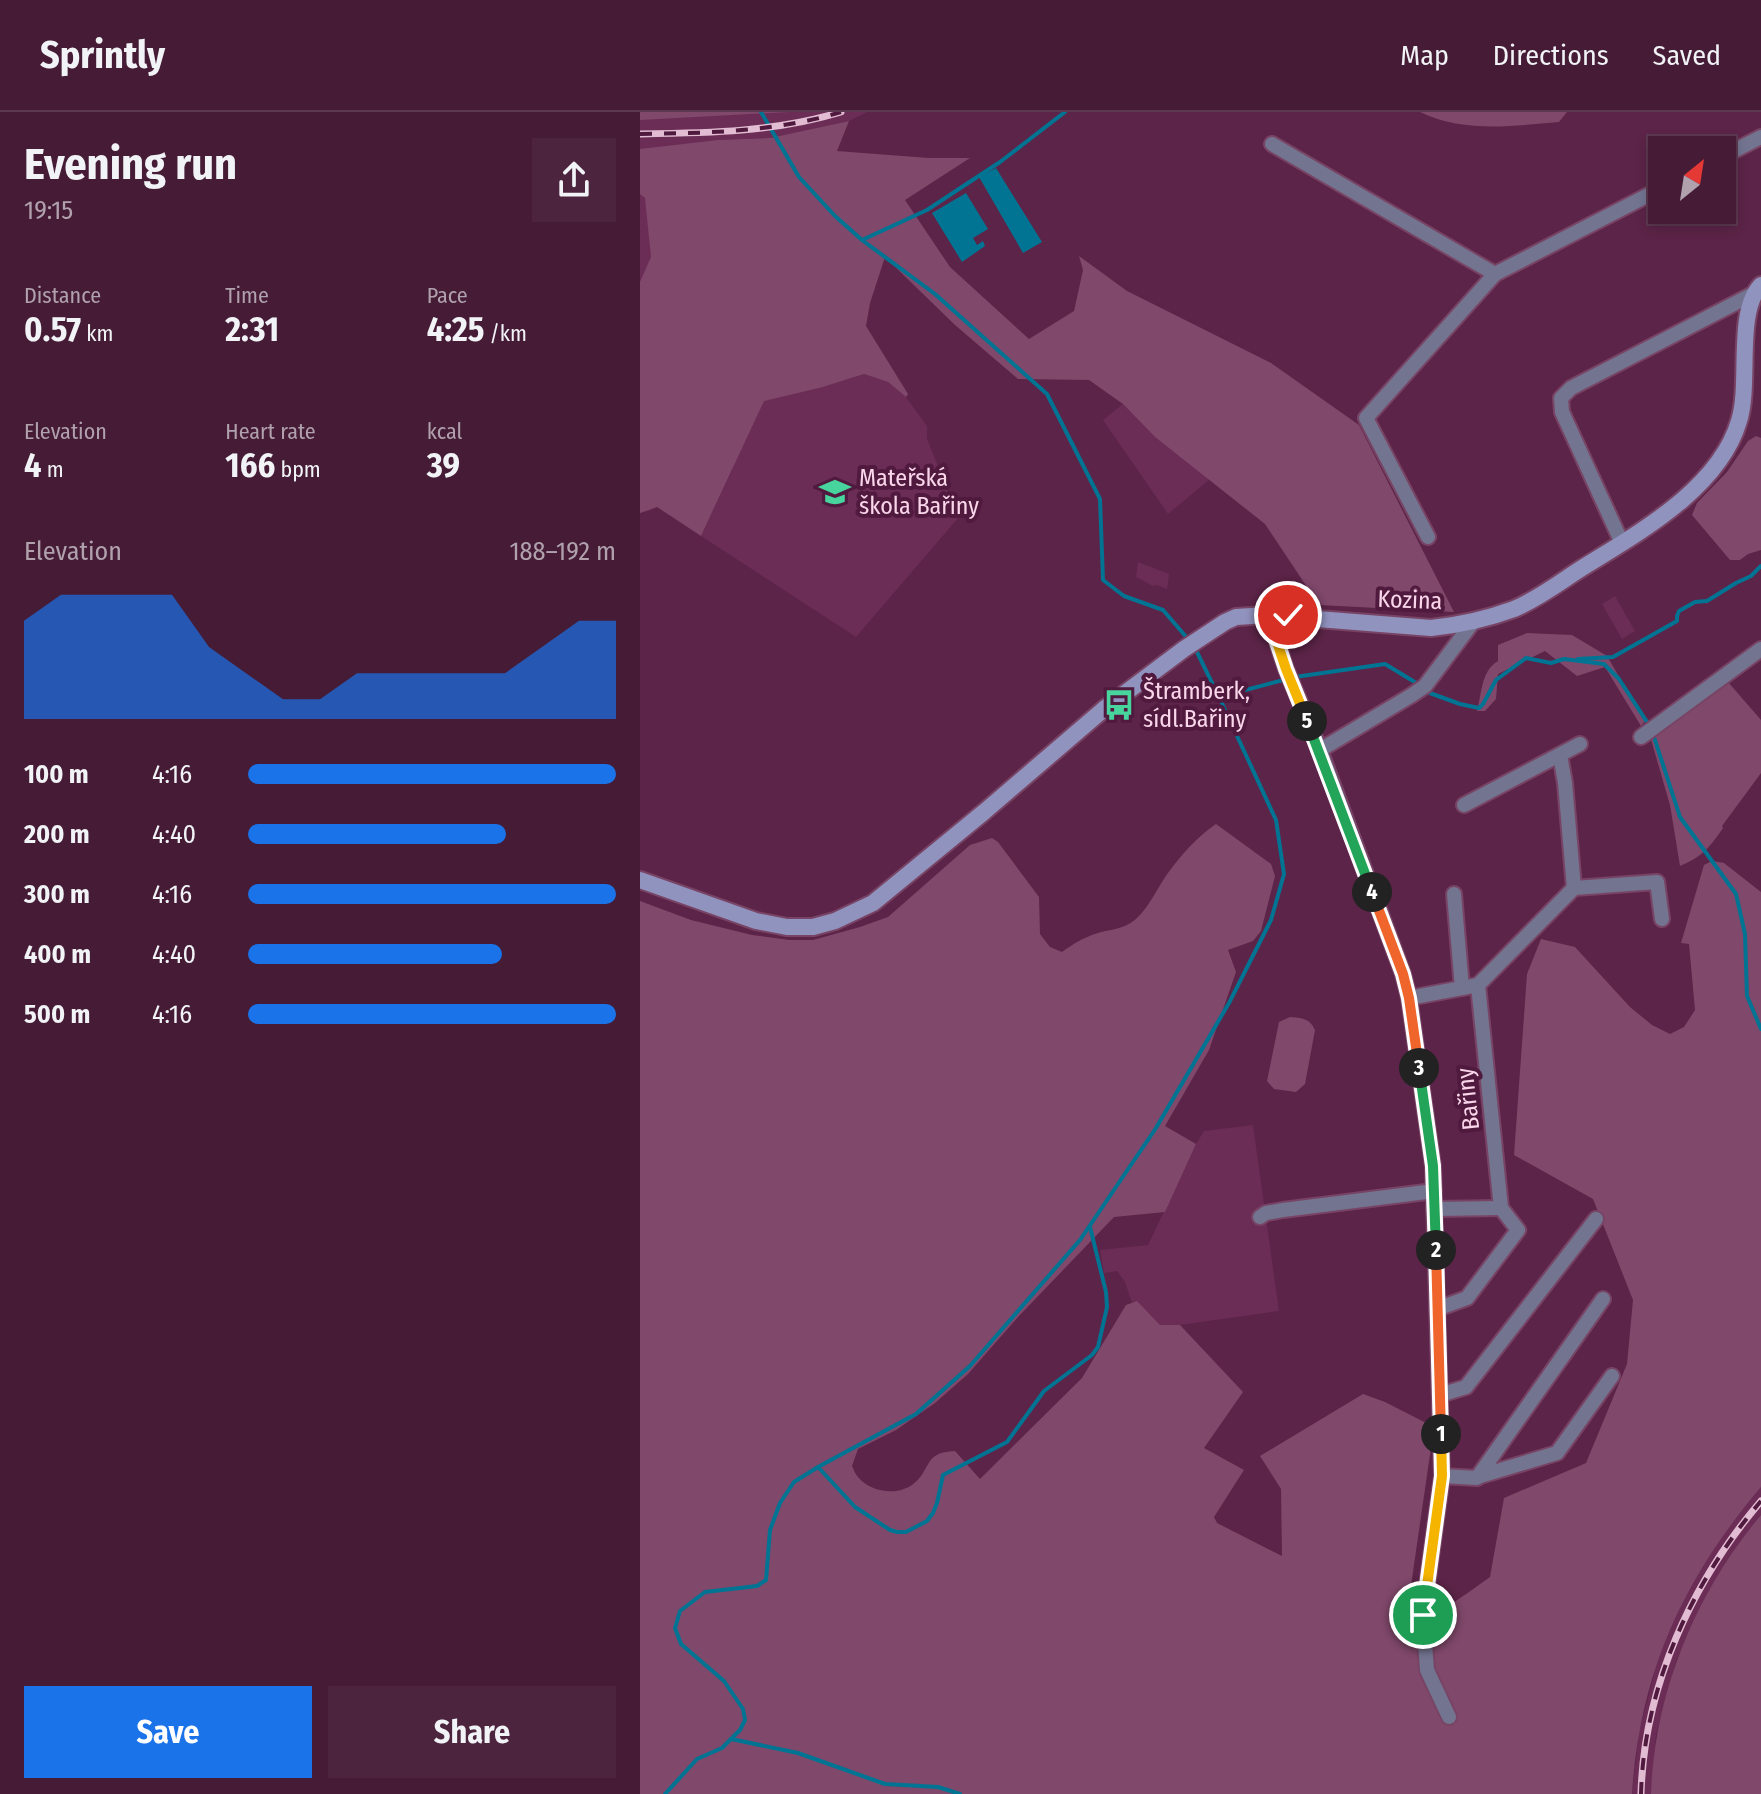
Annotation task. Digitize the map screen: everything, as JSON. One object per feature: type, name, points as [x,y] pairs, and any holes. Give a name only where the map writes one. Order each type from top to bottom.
[{"type":"main road","name":"Kozina","points":[[640,880],[736,916],[772,925],[813,927],[851,915],[873,903],[1104,709],[1199,638],[1236,617],[1268,615],[1431,628],[1473,622],[1528,603],[1665,514],[1693,490],[1715,465],[1739,422],[1743,404],[1749,305],[1757,289]]},
{"type":"street","points":[[1736,150],[1761,137]]},
{"type":"street","points":[[1272,144],[1495,274]]},
{"type":"street","points":[[1428,537],[1366,418],[1495,274],[1648,195]]},
{"type":"street","name":"Kozina","points":[[1622,543],[1562,412],[1561,398],[1571,388],[1757,289]]},
{"type":"street","name":"Bařiny","points":[[1268,615],[1403,974],[1409,998],[1433,1166],[1442,1476],[1423,1615],[1427,1670],[1449,1717]]},
{"type":"street","points":[[1320,750],[1425,686],[1473,622]]},
{"type":"street","points":[[1641,737],[1761,649]]},
{"type":"street","points":[[1464,805],[1580,744]]},
{"type":"street","points":[[1560,755],[1574,888]]},
{"type":"street","points":[[1409,998],[1478,985],[1574,888],[1657,882],[1662,919]]},
{"type":"street","points":[[1454,894],[1462,988]]},
{"type":"street","name":"Bařiny","points":[[1437,1309],[1467,1298],[1518,1230],[1501,1208],[1478,985]]},
{"type":"street","points":[[1260,1217],[1283,1210],[1434,1191]]},
{"type":"street","points":[[1434,1209],[1501,1208]]},
{"type":"street","points":[[1440,1395],[1466,1387],[1596,1219]]},
{"type":"street","points":[[1477,1478],[1603,1299]]},
{"type":"street","points":[[1442,1476],[1477,1478],[1557,1453],[1612,1376]]},
{"type":"shaded area","points":[[640,112],[867,112],[849,121],[770,138],[718,140],[823,387],[864,374],[888,382],[906,397],[927,426],[927,439],[959,517],[856,637],[701,536],[733,468],[640,513]]},
{"type":"shaded area","points":[[640,112],[789,112],[640,120]]},
{"type":"shaded area","points":[[1420,112],[1567,112],[1559,122],[1488,126],[1453,123]]},
{"type":"shaded area","points":[[849,121],[837,151],[970,158],[905,200],[950,267],[1029,339],[1074,311],[1083,270],[1079,256],[1127,291],[1271,363],[1359,425],[1454,612],[1319,605],[1265,524],[1155,437],[1123,404],[1089,380],[1018,379],[955,325],[885,257],[866,326],[908,394],[906,397],[888,382],[864,374],[764,401],[701,536],[657,507],[640,513],[640,282],[651,257],[645,198],[640,194],[640,149],[770,138]]},
{"type":"shaded area","points":[[1123,404],[1155,437],[1210,479],[1168,514],[1103,420]]},
{"type":"shaded area","points":[[1756,436],[1761,438],[1761,550],[1740,560],[1730,560],[1692,515],[1697,503],[1727,472],[1748,441]]},
{"type":"shaded area","points":[[1138,562],[1169,574],[1167,589],[1136,577]]},
{"type":"shaded area","points":[[1615,596],[1635,631],[1622,639],[1602,604]]},
{"type":"shaded area","points":[[1527,633],[1572,635],[1607,656],[1645,721],[1641,726],[1605,667],[1577,676],[1545,651],[1498,674],[1496,699],[1485,711],[1477,711],[1485,676],[1498,661],[1498,645]]},
{"type":"shaded area","points":[[1728,682],[1761,720],[1761,773],[1709,846],[1680,866],[1670,805],[1650,736]]},
{"type":"shaded area","points":[[1216,824],[1271,864],[1275,876],[1261,931],[1253,941],[1228,950],[1236,972],[1209,1050],[1165,1126],[1196,1144],[1165,1212],[1114,1217],[968,1374],[935,1403],[896,1430],[858,1449],[852,1466],[857,1476],[869,1486],[884,1491],[898,1490],[918,1480],[937,1455],[955,1451],[980,1479],[1082,1378],[1126,1305],[1137,1301],[1160,1325],[1180,1325],[1243,1392],[1204,1448],[1244,1470],[1214,1517],[1217,1523],[1282,1556],[1281,1489],[1260,1456],[1363,1394],[1434,1427],[1407,1613],[1441,1609],[1490,1577],[1504,1498],[1586,1463],[1627,1364],[1633,1300],[1593,1199],[1514,1155],[1527,974],[1541,939],[1575,947],[1630,1007],[1652,1025],[1670,1034],[1684,1027],[1695,1010],[1689,944],[1681,943],[1704,865],[1712,861],[1724,863],[1761,892],[1761,1487],[1709,1557],[1670,1629],[1645,1708],[1632,1794],[640,1794],[640,901],[691,920],[752,935],[813,940],[888,917],[970,845],[992,838],[1039,897],[1040,934],[1050,947],[1062,952],[1086,937],[1121,927],[1136,919],[1178,859]]},
{"type":"shaded area","points":[[1290,1017],[1308,1021],[1315,1030],[1305,1084],[1296,1092],[1274,1089],[1267,1081],[1279,1022]]},
{"type":"shaded area","points":[[1253,1125],[1279,1311],[1160,1325],[1137,1302],[1132,1303],[1125,1282],[1117,1271],[1104,1273],[1100,1250],[1148,1245],[1204,1131]]},
{"type":"shaded area","points":[[1761,1487],[1761,1515],[1740,1542],[1703,1603],[1676,1661],[1656,1736],[1651,1794],[1632,1794],[1639,1732],[1659,1655],[1672,1624],[1708,1556]]},
{"type":"shaded area","points":[[1761,1515],[1761,1794],[1651,1794],[1660,1719],[1683,1646],[1698,1610],[1717,1577]]},
{"type":"water","points":[[996,168],[1042,242],[1023,253],[979,177]]},
{"type":"water","points":[[966,193],[988,229],[973,238],[977,245],[983,241],[985,246],[962,262],[932,213]]},
{"type":"waterway","points":[[761,112],[799,177],[835,216],[935,294],[1047,394],[1100,499],[1103,580],[1124,596],[1163,610],[1188,639]]},
{"type":"waterway","points":[[862,240],[927,210],[1000,162],[1065,112]]},
{"type":"waterway","points":[[1578,659],[1613,657],[1677,621],[1679,611],[1695,602],[1707,601],[1751,576],[1761,566]]},
{"type":"waterway","points":[[665,1794],[697,1759],[722,1748],[740,1730],[745,1720],[743,1709],[724,1681],[681,1644],[675,1628],[680,1611],[705,1592],[757,1586],[766,1580],[770,1530],[780,1503],[794,1482],[916,1414],[970,1366],[1080,1240],[1156,1128],[1229,1003],[1271,920],[1284,874],[1276,820],[1194,646]]},
{"type":"waterway","points":[[1427,692],[1479,708],[1496,680],[1526,658],[1551,663],[1564,659],[1604,664],[1619,679],[1649,725]]},
{"type":"waterway","points":[[1295,677],[1385,664],[1418,684]]},
{"type":"waterway","points":[[1219,697],[1287,679]]},
{"type":"waterway","points":[[1653,734],[1680,817],[1736,894],[1745,934],[1747,996],[1761,1029]]},
{"type":"waterway","points":[[818,1467],[855,1507],[890,1530],[906,1532],[927,1521],[937,1503],[943,1475],[1007,1442],[1044,1391],[1092,1355],[1098,1347],[1107,1307],[1090,1227]]},
{"type":"waterway","points":[[731,1739],[798,1753],[885,1784],[938,1787],[960,1794]]},
{"type":"railway","points":[[640,134],[767,127],[841,112]]},
{"type":"railway","points":[[1641,1794],[1651,1714],[1676,1637],[1714,1566],[1761,1501]]},
{"type":"place","name":"Mateřská škola Bařiny","points":[[835,492]]},
{"type":"place","name":"Štramberk, sídl.Bařiny","points":[[1119,705]]},
{"type":"route","points":[[1288,615],[1268,615],[1403,974],[1426,1108],[1433,1166],[1442,1476],[1423,1615]]}]
